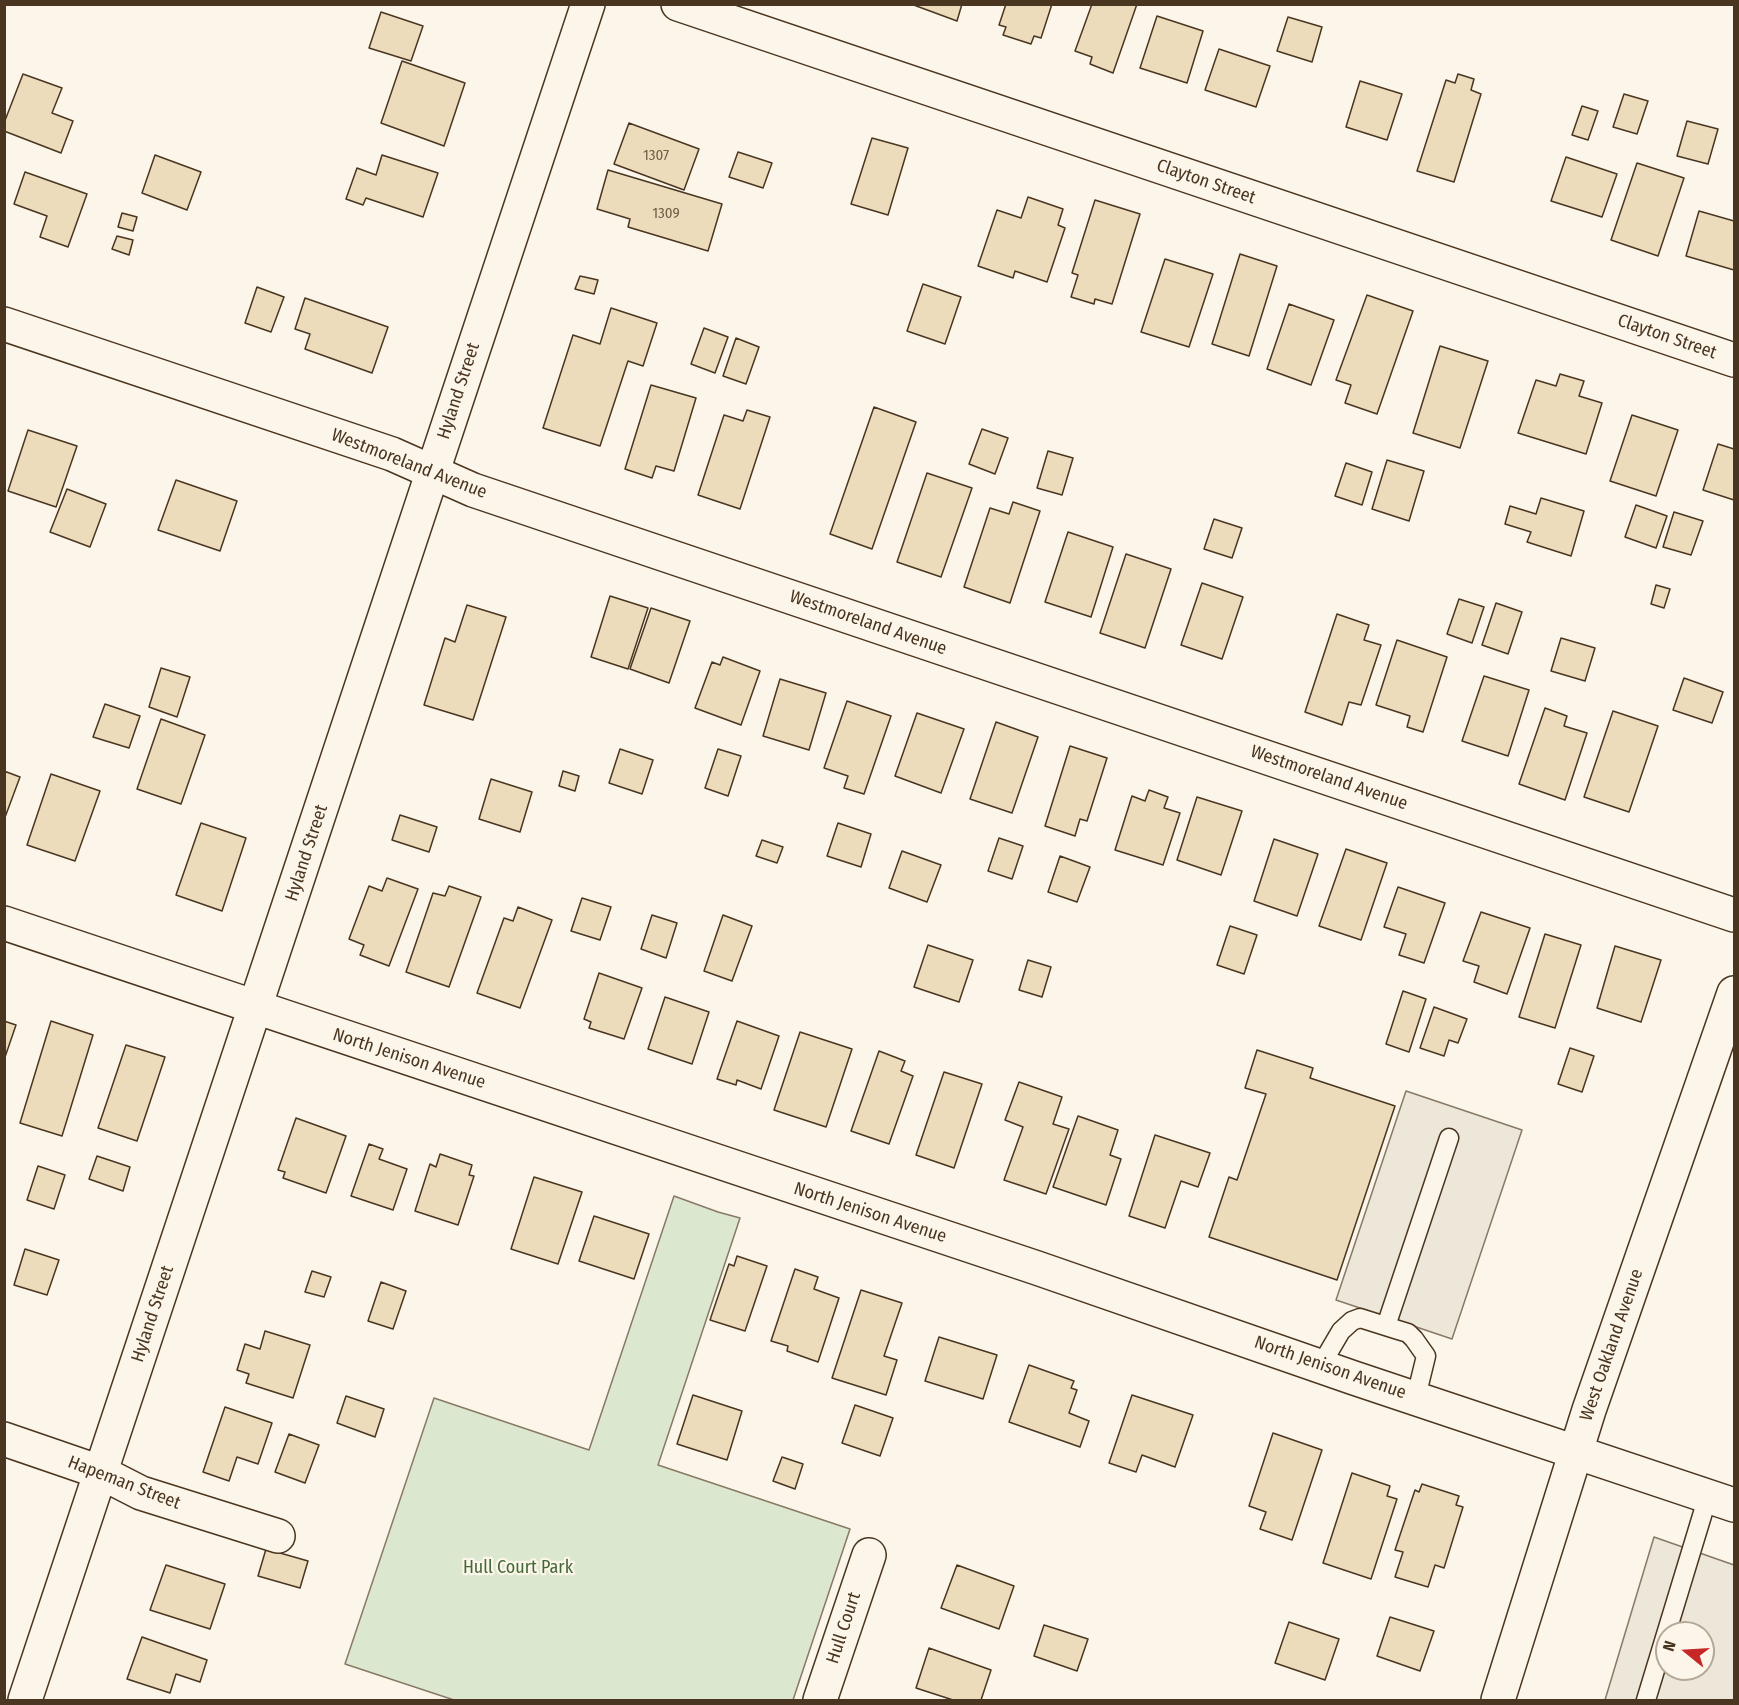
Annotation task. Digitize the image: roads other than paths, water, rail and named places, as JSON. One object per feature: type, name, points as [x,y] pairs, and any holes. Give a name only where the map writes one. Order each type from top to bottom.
[{"type":"street","name":"Hyland Street","points":[[25,1701],[588,4]]},
{"type":"street","name":"Clayton Street","points":[[678,4],[1734,360]]},
{"type":"street","name":"Westmoreland Avenue","points":[[4,324],[392,454],[473,490],[1734,915]]},
{"type":"street","name":"North Jenison Avenue","points":[[4,923],[1037,1268],[1721,1500]]},
{"type":"street","name":"West Oakland Avenue","points":[[1498,1701],[1590,1410],[1734,993]]},
{"type":"street","name":"Hapeman Street","points":[[4,1439],[100,1472],[141,1493],[278,1536]]},
{"type":"street","name":"Hull Court","points":[[820,1701],[868,1555]]},
{"type":"lane","points":[[1386,1326],[1449,1138]]},
{"type":"lane","points":[[1321,1365],[1341,1331],[1352,1321],[1360,1318],[1408,1333],[1426,1356],[1416,1397]]},
{"type":"lane","points":[[1646,1701],[1721,1500]]},
{"type":"park label","name":"Hull Court Park","points":[[518,1568]]}]
